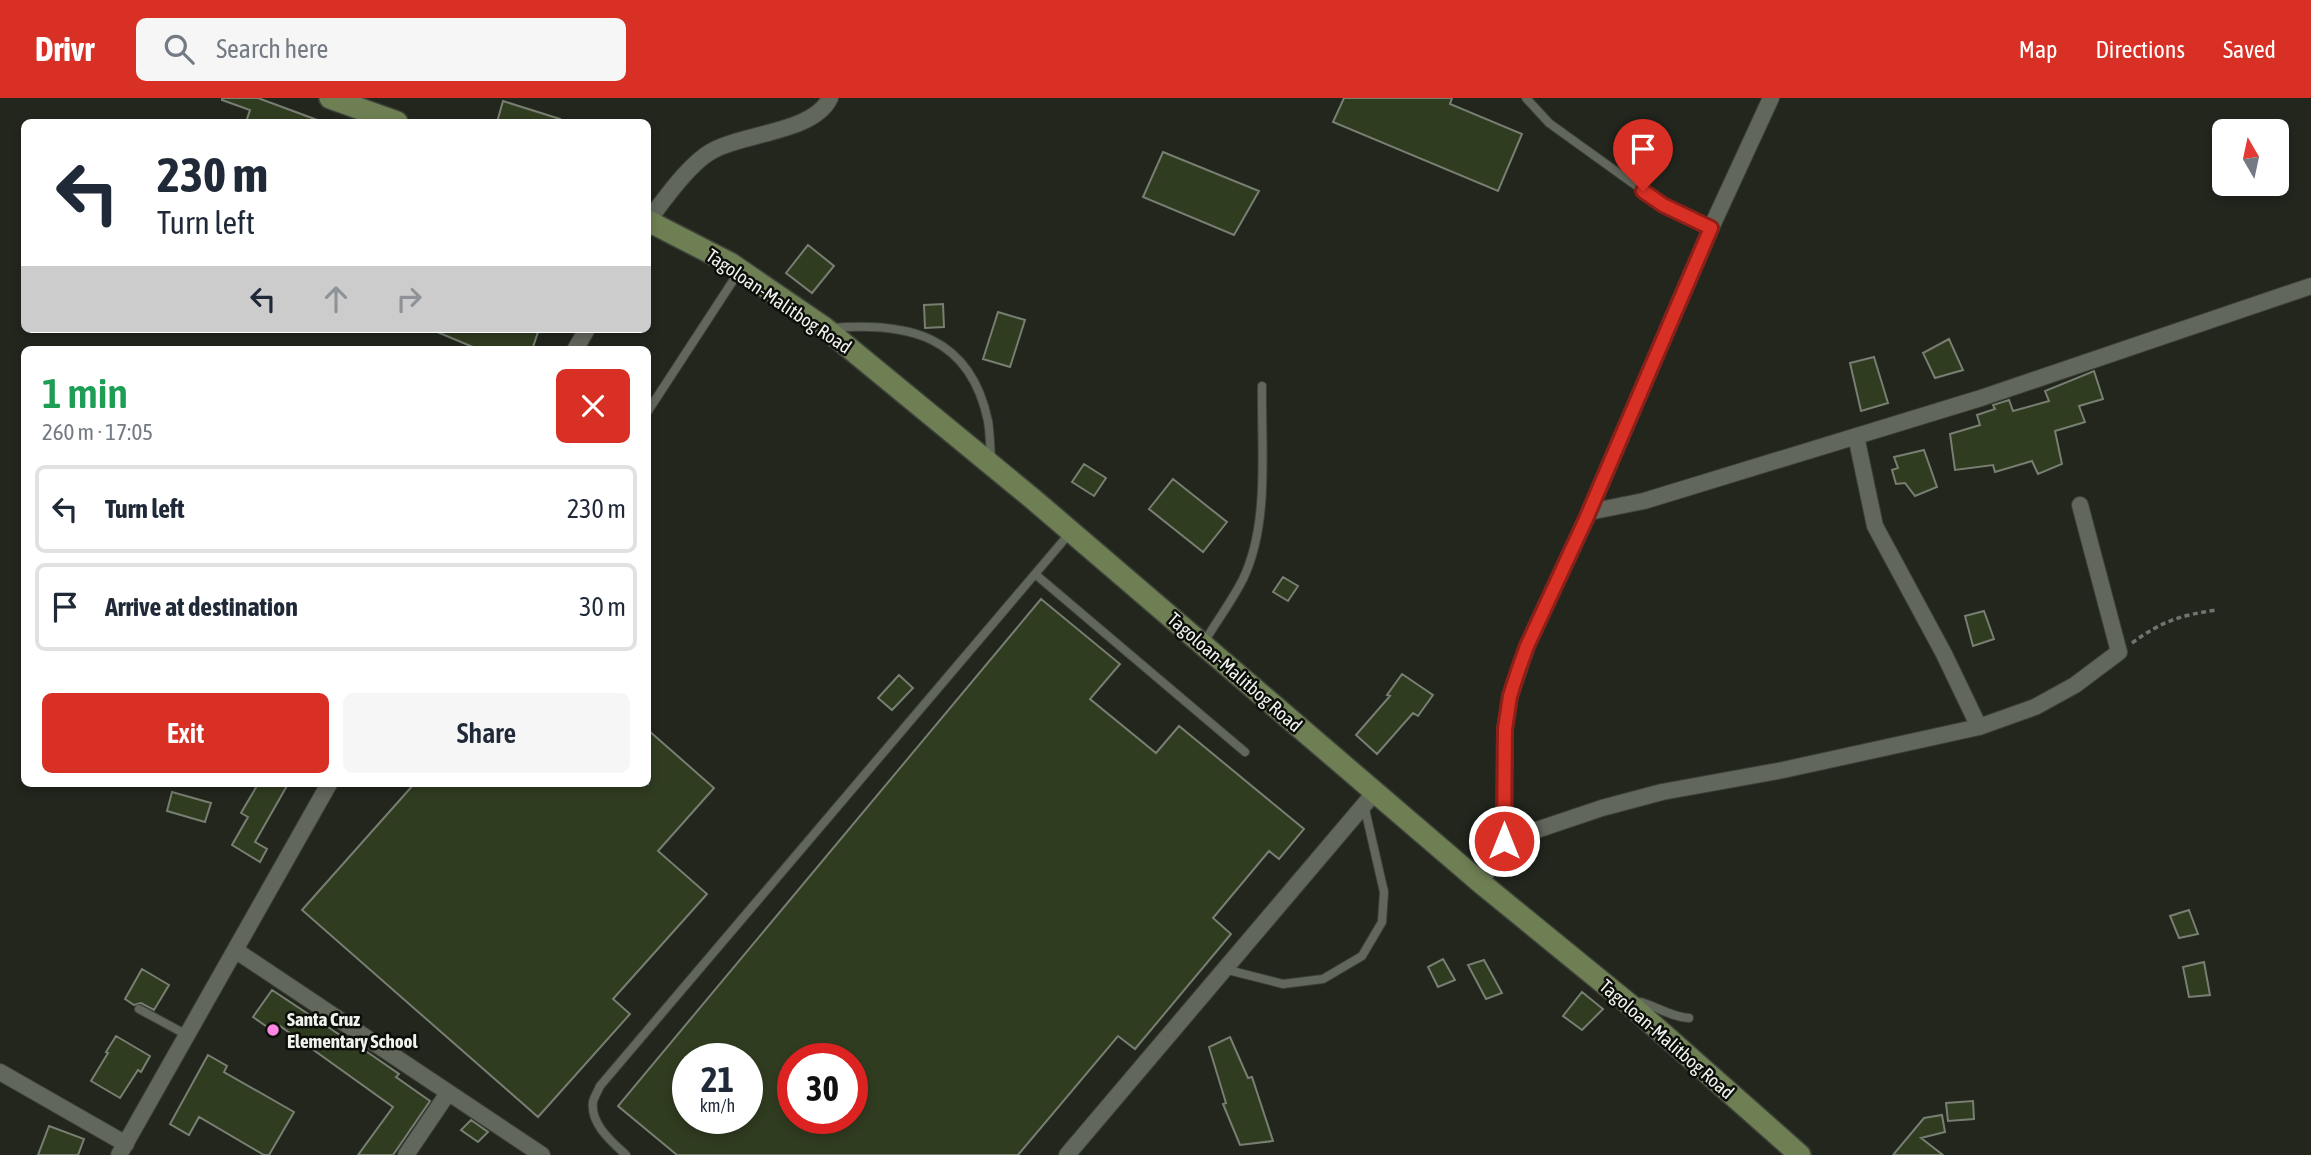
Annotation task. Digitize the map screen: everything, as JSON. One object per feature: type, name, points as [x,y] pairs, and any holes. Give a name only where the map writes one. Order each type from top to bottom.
[{"type":"main road","points":[[330,98],[389,119]]},
{"type":"main road","name":"Tagoloan-Malitbog Road","points":[[651,223],[740,270],[825,328],[1203,644],[1369,798],[1481,883],[1634,1008],[1800,1155]]},
{"type":"street","points":[[651,217],[687,173],[712,150],[793,125],[814,115],[827,105],[831,98]]},
{"type":"street","points":[[1481,883],[1504,841],[1505,729],[1510,696],[1527,646],[1589,512],[1711,228],[1774,99]]},
{"type":"street","points":[[1589,512],[1644,501],[1981,398],[2311,286]]},
{"type":"street","points":[[1856,436],[1875,526],[1944,654],[1979,727]]},
{"type":"street","points":[[1504,841],[1545,826],[1661,792],[1783,770],[1979,727],[2035,707],[2058,695],[2119,652],[2080,505]]},
{"type":"street","points":[[0,1072],[123,1149],[327,787]]},
{"type":"street","points":[[1067,1155],[1369,798]]},
{"type":"street","points":[[234,950],[414,1068],[520,1149],[542,1155]]},
{"type":"street","points":[[406,1155],[448,1093]]},
{"type":"lane","points":[[1526,98],[1549,123],[1663,205],[1711,228]]},
{"type":"lane","points":[[651,406],[740,270]]},
{"type":"lane","points":[[825,328],[864,325],[902,328],[938,342],[965,367],[981,397],[988,423],[991,465]]},
{"type":"lane","points":[[1203,644],[1243,578],[1257,537],[1261,496],[1262,386]]},
{"type":"lane","points":[[626,1155],[608,1139],[595,1119],[593,1102],[600,1086],[1071,531]]},
{"type":"lane","points":[[1035,574],[1245,752]]},
{"type":"lane","points":[[1224,969],[1283,984],[1323,979],[1363,956],[1382,922],[1384,892],[1369,798]]},
{"type":"lane","points":[[1634,1008],[1641,1002],[1674,1017],[1689,1018]]},
{"type":"lane","points":[[139,1009],[187,1035]]},
{"type":"path","points":[[2119,652],[2146,633],[2179,616],[2217,610]]},
{"type":"building","points":[[258,98],[315,119],[247,119],[250,110],[222,100]]},
{"type":"building","points":[[1344,98],[1452,98],[1450,104],[1522,134],[1498,191],[1333,122]]},
{"type":"building","points":[[503,101],[560,119],[498,119]]},
{"type":"building","points":[[1163,152],[1259,191],[1234,235],[1143,197]]},
{"type":"building","points":[[808,245],[834,266],[812,293],[786,273]]},
{"type":"building","points":[[943,304],[944,327],[925,328],[924,305]]},
{"type":"building","points":[[998,312],[1025,320],[1010,367],[983,359]]},
{"type":"building","points":[[440,333],[538,333],[533,346],[470,346]]},
{"type":"building","points":[[1949,339],[1963,370],[1935,378],[1923,353]]},
{"type":"building","points":[[1874,357],[1888,403],[1861,411],[1850,363]]},
{"type":"building","points":[[2094,371],[2103,399],[2079,406],[2085,422],[2055,431],[2062,464],[2038,474],[2032,461],[1995,472],[1993,465],[1955,470],[1950,434],[1980,425],[1977,415],[1995,409],[1993,405],[2009,400],[2013,411],[2049,401],[2045,391]]},
{"type":"building","points":[[1924,450],[1937,487],[1915,496],[1905,483],[1896,484],[1892,470],[1898,468],[1894,457]]},
{"type":"building","points":[[1084,464],[1106,478],[1094,496],[1072,482]]},
{"type":"building","points":[[1173,479],[1227,522],[1203,552],[1149,509]]},
{"type":"building","points":[[1283,577],[1298,586],[1288,601],[1273,592]]},
{"type":"building","points":[[1041,599],[1120,664],[1090,699],[1156,753],[1179,726],[1304,829],[1279,859],[1269,851],[1213,918],[1231,934],[1135,1049],[1118,1036],[1018,1155],[677,1155],[618,1106]]},
{"type":"building","points":[[1984,611],[1994,639],[1973,646],[1965,616]]},
{"type":"building","points":[[1402,674],[1433,695],[1418,716],[1413,713],[1377,754],[1356,735],[1390,696],[1387,695]]},
{"type":"building","points":[[899,675],[913,688],[892,710],[878,698]]},
{"type":"building","points":[[651,733],[714,788],[658,851],[707,894],[613,999],[630,1014],[538,1117],[302,910],[411,787],[651,787]]},
{"type":"building","points":[[256,787],[286,787],[255,842],[267,849],[260,862],[232,845],[248,817],[241,813]]},
{"type":"building","points":[[172,792],[211,803],[205,822],[167,811]]},
{"type":"building","points":[[2189,910],[2198,934],[2179,938],[2170,916]]},
{"type":"building","points":[[1443,959],[1455,980],[1438,987],[1428,967]]},
{"type":"building","points":[[1484,960],[1502,993],[1486,999],[1468,965]]},
{"type":"building","points":[[2204,962],[2210,995],[2189,997],[2183,967]]},
{"type":"building","points":[[142,969],[169,985],[154,1010],[141,1003],[134,1005],[125,999]]},
{"type":"building","points":[[272,990],[399,1074],[396,1077],[430,1101],[393,1155],[358,1155],[393,1107],[280,1026],[276,1033],[253,1017]]},
{"type":"building","points":[[1582,992],[1603,1009],[1582,1030],[1563,1016]]},
{"type":"building","points":[[116,1036],[150,1056],[120,1098],[91,1081]]},
{"type":"building","points":[[1230,1037],[1248,1078],[1252,1077],[1273,1141],[1240,1145],[1223,1104],[1226,1103],[1209,1047]]},
{"type":"building","points":[[208,1055],[227,1066],[224,1072],[294,1112],[269,1155],[264,1155],[199,1117],[189,1135],[170,1124]]},
{"type":"building","points":[[1973,1101],[1974,1119],[1948,1121],[1946,1103]]},
{"type":"building","points":[[1942,1115],[1945,1132],[1921,1138],[1943,1155],[1893,1155],[1924,1118]]},
{"type":"building","points":[[471,1120],[488,1132],[478,1142],[461,1130]]},
{"type":"building","points":[[49,1126],[84,1139],[78,1155],[38,1155]]},
{"type":"place","name":"Santa Cruz Elementary School","points":[[273,1030]]},
{"type":"route","points":[[1504,841],[1505,729],[1510,696],[1518,671],[1711,228],[1663,205],[1643,191]]}]
